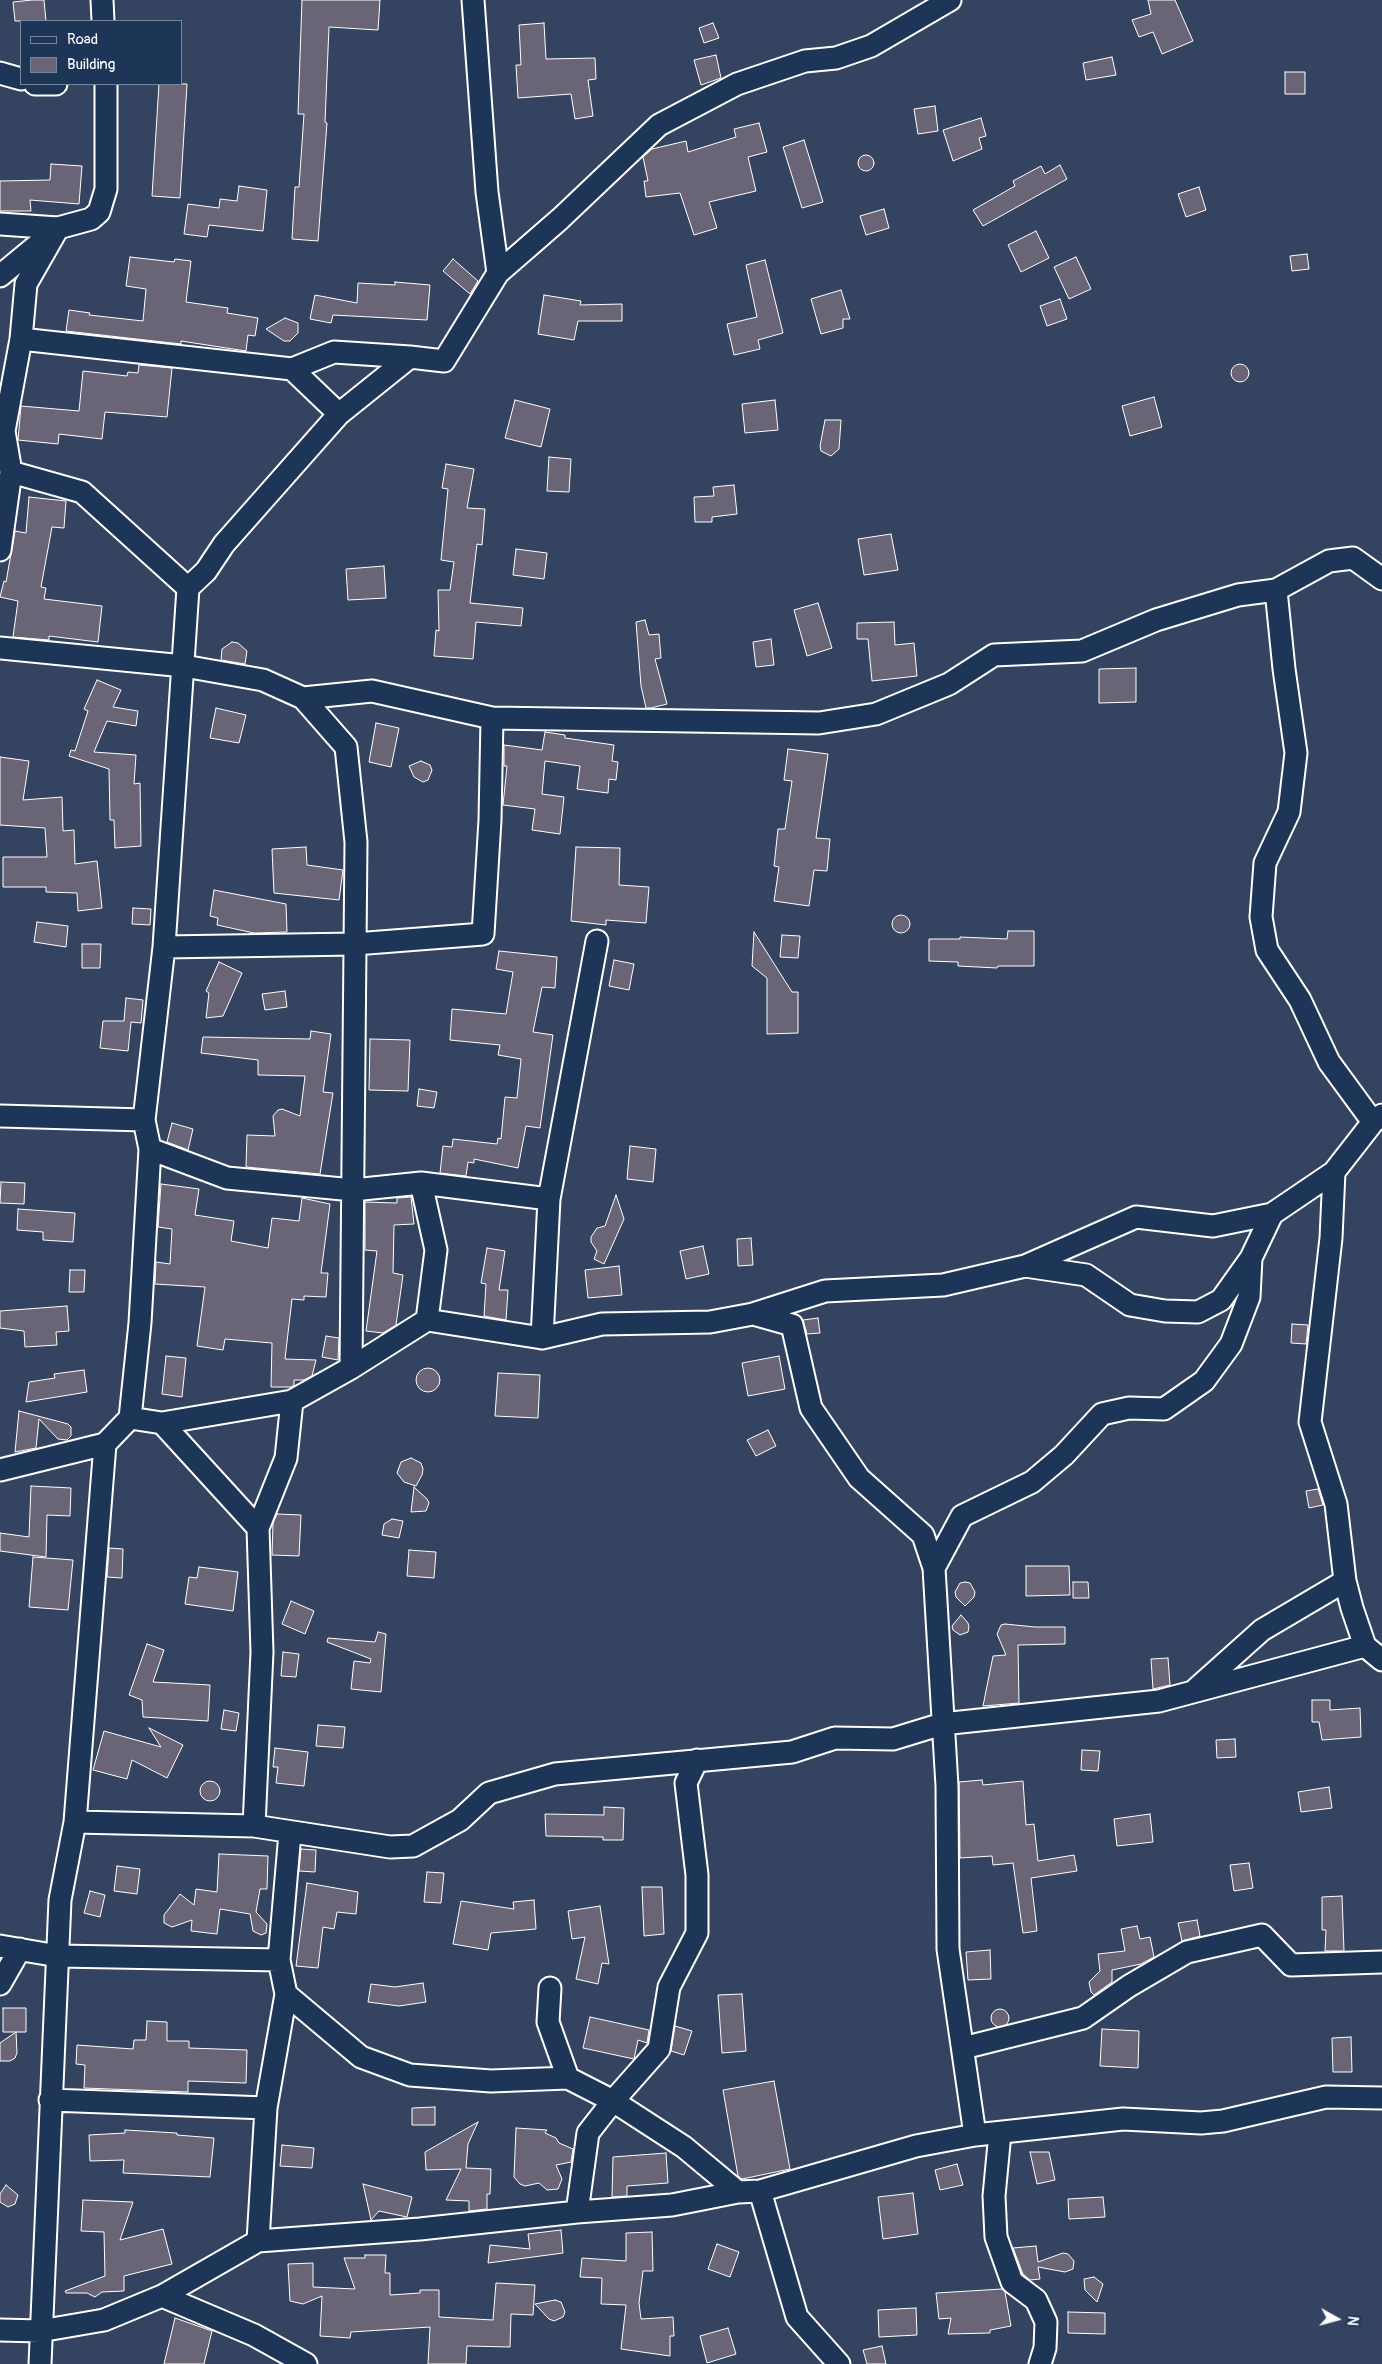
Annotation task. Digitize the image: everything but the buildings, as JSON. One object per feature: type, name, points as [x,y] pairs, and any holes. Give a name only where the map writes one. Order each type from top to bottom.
[{"type":"street","points":[[102,0],[103,20]]},
{"type":"street","points":[[473,0],[487,192],[498,273]]},
{"type":"street","points":[[21,339],[292,368],[334,352],[444,361],[498,273],[560,219],[659,125],[737,84],[805,61],[836,58],[871,46],[950,0]]},
{"type":"street","points":[[0,73],[20,79]]},
{"type":"street","points":[[0,224],[58,228],[91,219],[99,212],[106,189],[106,85]]},
{"type":"street","points":[[0,276],[58,228]]},
{"type":"street","points":[[0,550],[11,472],[2,431],[21,339],[26,284],[58,228]]},
{"type":"street","points":[[0,1470],[104,1444],[130,1418],[140,1323],[150,1149],[144,1120],[164,947],[188,588],[206,571],[224,544],[339,414],[410,357]]},
{"type":"street","points":[[292,368],[339,414]]},
{"type":"street","points":[[11,472],[82,492],[188,588]]},
{"type":"street","points":[[303,698],[372,691],[492,718],[819,723],[876,714],[949,684],[994,655],[1082,651],[1164,618],[1238,595],[1276,590],[1329,561],[1353,558],[1382,579]]},
{"type":"street","points":[[130,1418],[162,1423],[292,1401],[351,1368],[427,1320],[542,1338],[602,1324],[710,1322],[754,1314],[825,1291],[943,1285],[1025,1266],[1136,1217],[1213,1226],[1272,1214],[1334,1172],[1378,1119],[1329,1062],[1300,1000],[1268,950],[1261,917],[1264,863],[1289,812],[1296,753],[1284,669],[1276,590]]},
{"type":"street","points":[[0,648],[184,666],[263,680],[303,698],[346,747],[356,842],[351,1368]]},
{"type":"street","points":[[164,947],[355,944],[482,934],[490,820],[492,718]]},
{"type":"street","points":[[542,1338],[549,1199],[597,942]]},
{"type":"street","points":[[0,1116],[144,1120]]},
{"type":"street","points":[[150,1149],[227,1178],[353,1190],[422,1183],[549,1199]]},
{"type":"street","points":[[74,1822],[254,1826],[390,1847],[413,1846],[460,1820],[488,1793],[555,1774],[792,1752],[835,1738],[893,1739],[942,1724],[1159,1701],[1377,1656],[1346,1581],[1336,1504],[1310,1422],[1331,1238],[1334,1172]]},
{"type":"street","points":[[422,1183],[436,1250],[427,1320]]},
{"type":"street","points":[[1025,1266],[1086,1275],[1130,1305],[1165,1311],[1198,1312],[1221,1300],[1251,1258],[1272,1214]]},
{"type":"street","points":[[934,1568],[962,1516],[1032,1482],[1064,1455],[1102,1414],[1130,1408],[1164,1409],[1204,1380],[1231,1344],[1249,1297],[1251,1258]]},
{"type":"street","points":[[754,1314],[792,1325],[811,1408],[859,1478],[923,1535],[934,1568],[947,1786],[948,1948],[975,2135]]},
{"type":"street","points":[[254,1826],[262,1652],[258,1528],[286,1458],[292,1401]]},
{"type":"street","points":[[162,1423],[258,1528]]},
{"type":"street","points":[[40,2364],[60,1900],[74,1822],[104,1444]]},
{"type":"street","points":[[1192,1693],[1262,1630],[1346,1581]]},
{"type":"street","points":[[577,2212],[588,2133],[613,2101],[659,2049],[670,1988],[697,1934],[697,1875],[686,1783],[697,1760]]},
{"type":"street","points":[[258,2241],[266,2108],[286,1994],[279,1960],[290,1833]]},
{"type":"street","points":[[963,2048],[1083,2018],[1128,1986],[1187,1952],[1262,1935],[1292,1965],[1382,1962]]},
{"type":"street","points":[[0,1984],[10,1948],[58,1956],[279,1960]]},
{"type":"street","points":[[550,1988],[548,2022],[568,2078]]},
{"type":"street","points":[[286,1994],[361,2057],[410,2075],[491,2081],[568,2078],[613,2101],[684,2146],[738,2192]]},
{"type":"street","points":[[0,2330],[40,2331],[104,2320],[162,2296],[258,2241],[420,2229],[577,2212],[672,2205],[738,2192],[760,2191],[916,2146],[975,2135],[1123,2118],[1201,2123],[1223,2121],[1326,2097],[1382,2098]]},
{"type":"street","points":[[50,2100],[266,2108]]},
{"type":"street","points":[[1000,2133],[994,2196],[996,2237],[1012,2282],[1036,2300],[1046,2322],[1045,2348],[1040,2364]]},
{"type":"street","points":[[760,2191],[797,2317],[839,2364]]},
{"type":"street","points":[[162,2296],[254,2335],[306,2364]]}]
